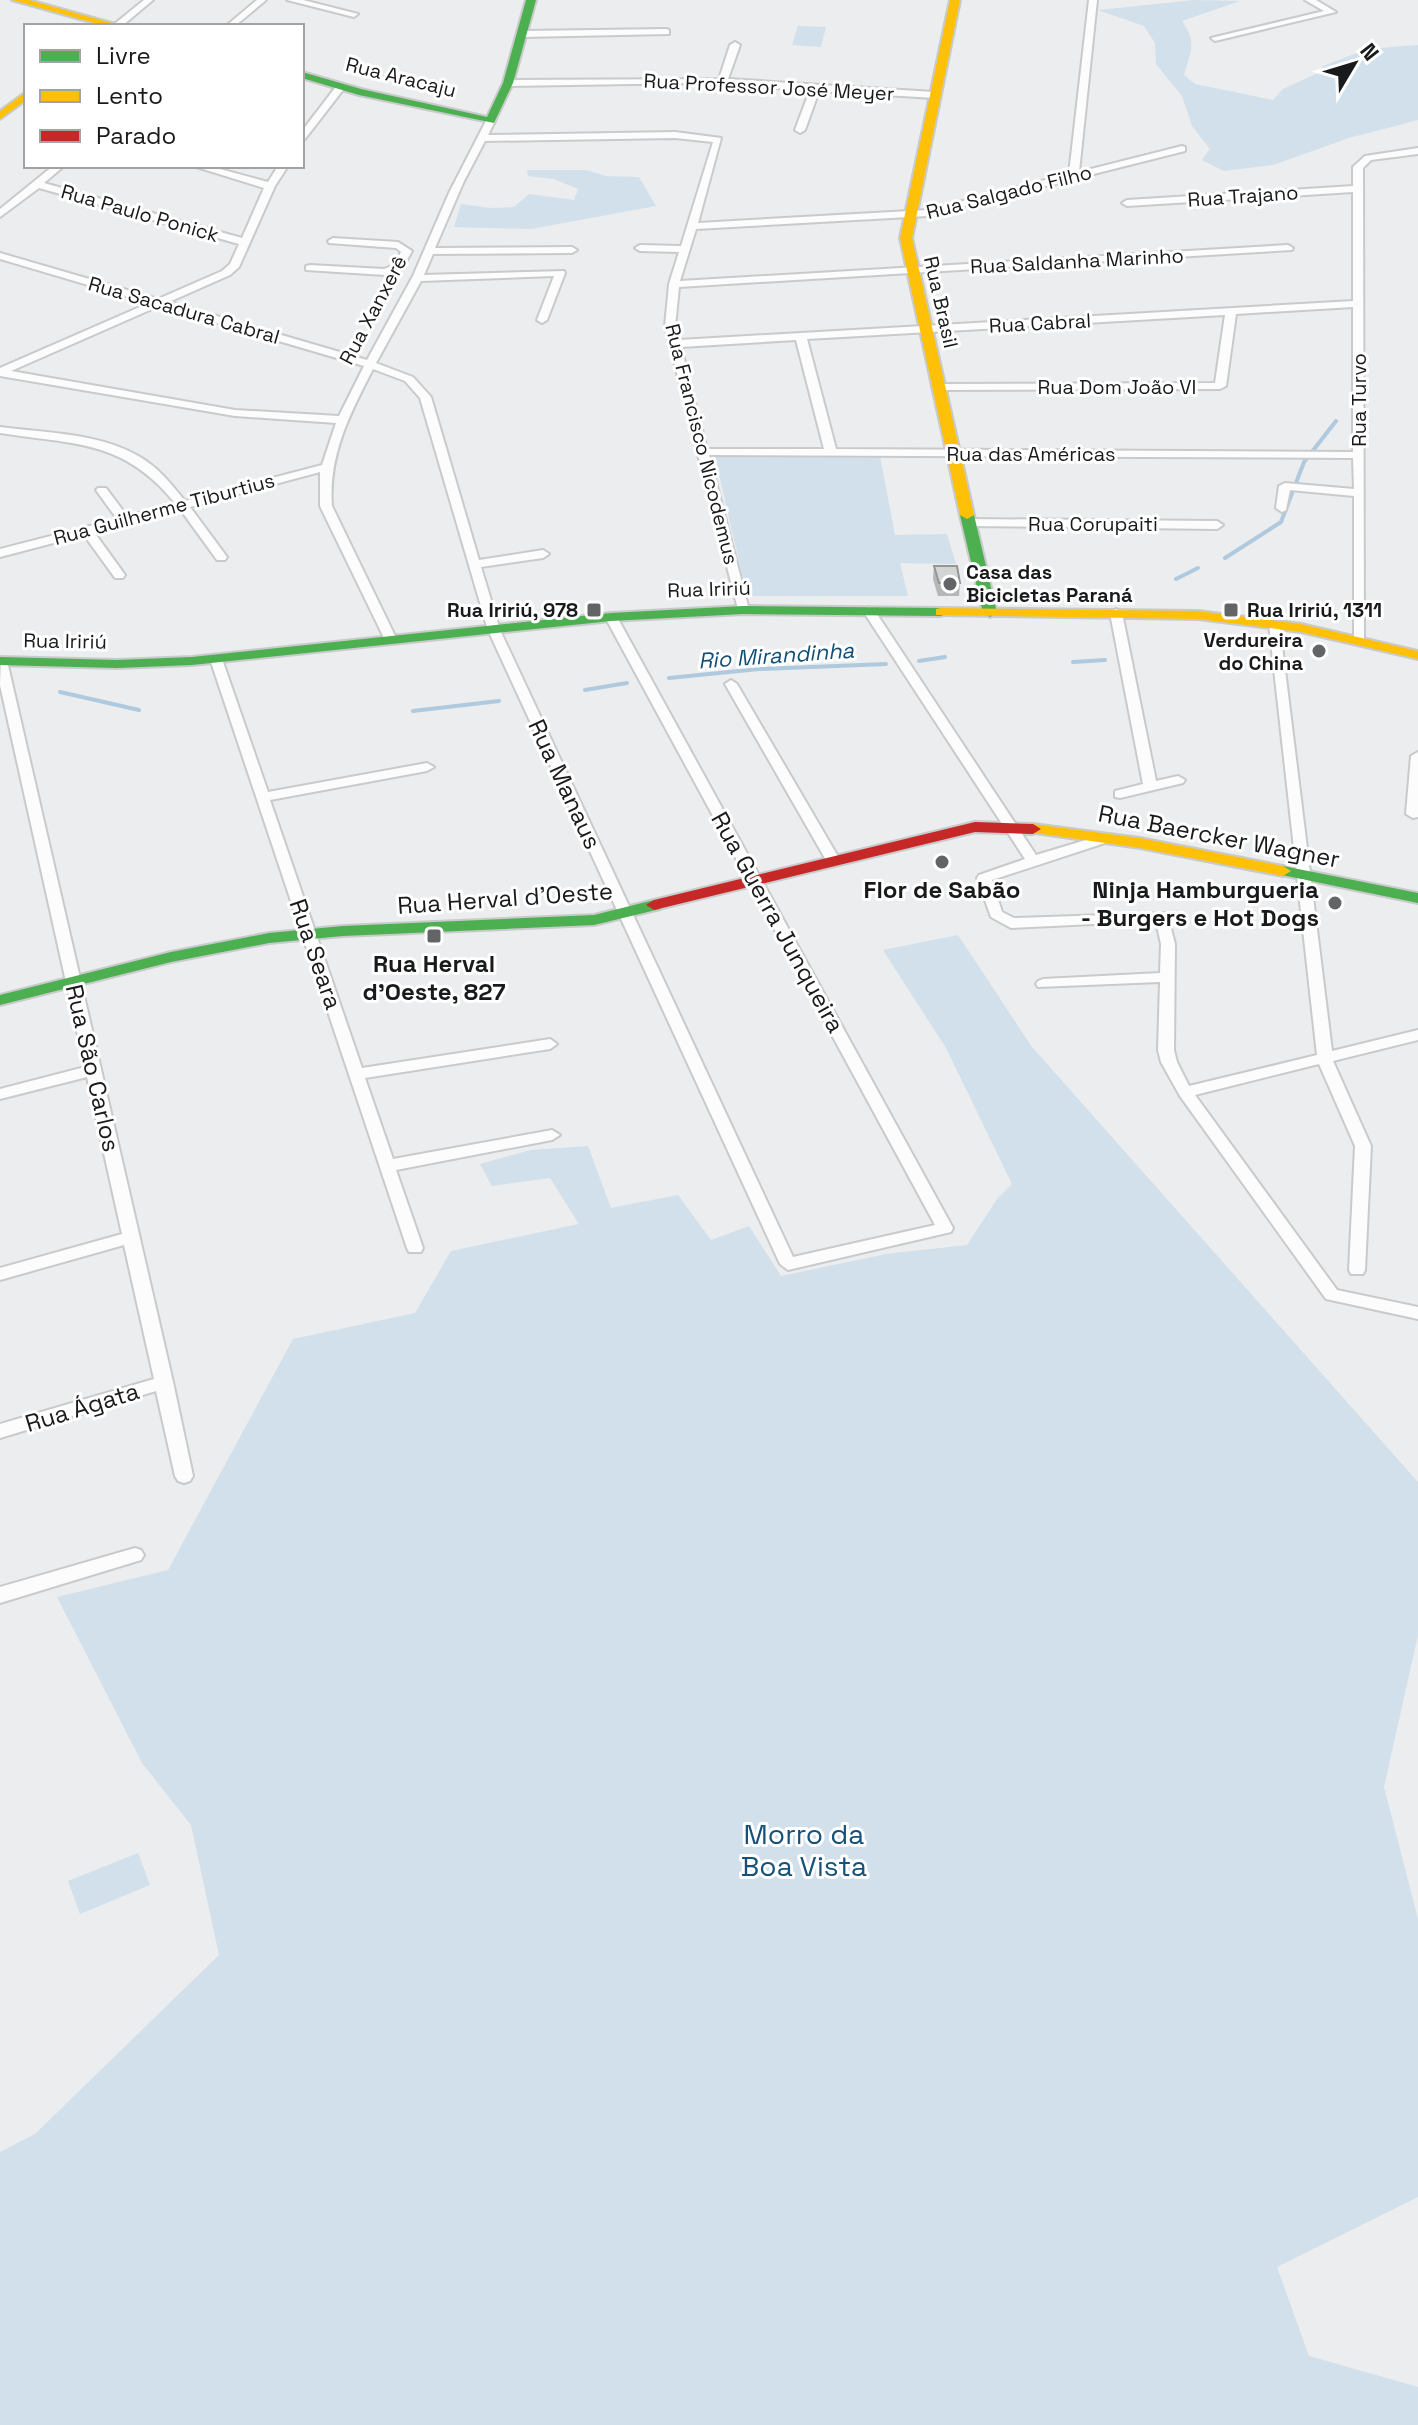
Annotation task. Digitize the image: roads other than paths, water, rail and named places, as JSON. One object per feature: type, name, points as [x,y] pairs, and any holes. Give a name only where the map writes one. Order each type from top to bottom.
[{"type":"main road","points":[[17,0],[108,24]]},
{"type":"main road","name":"Rua Xanxerê","points":[[486,130],[508,83],[531,0]]},
{"type":"main road","name":"Rua Brasil","points":[[955,0],[906,238],[990,613]]},
{"type":"main road","name":"Rua Aracaju","points":[[304,76],[486,130]]},
{"type":"main road","points":[[0,116],[24,97]]},
{"type":"main road","name":"Rua Iririú","points":[[0,661],[117,664],[216,659],[611,617],[743,610],[1198,615],[1275,624],[1418,655]]},
{"type":"main road","name":"Rua Baercker Wagner","points":[[1010,826],[1106,838],[1418,898]]},
{"type":"main road","name":"Rua Herval d'Oeste","points":[[0,1000],[221,946],[309,933],[546,924],[626,914],[955,829],[1010,826]]},
{"type":"street","points":[[119,24],[149,0]]},
{"type":"street","points":[[232,24],[262,0]]},
{"type":"street","points":[[291,0],[354,14]]},
{"type":"street","points":[[1074,177],[1093,0]]},
{"type":"street","points":[[1215,38],[1332,12],[1309,0]]},
{"type":"street","points":[[522,34],[666,32]]},
{"type":"street","points":[[723,81],[735,45]]},
{"type":"street","name":"Rua Professor José Meyer","points":[[508,83],[723,81],[934,95]]},
{"type":"street","points":[[304,133],[341,86]]},
{"type":"street","points":[[800,130],[816,87]]},
{"type":"street","name":"Rua Francisco Nicodemus","points":[[486,130],[688,135],[718,140],[690,226],[670,311],[674,344],[743,610]]},
{"type":"street","name":"Rua Xanxerê","points":[[391,640],[326,506],[324,492],[328,467],[343,420],[368,363],[417,278],[460,179],[486,130]]},
{"type":"street","name":"Rua Salgado Filho","points":[[690,226],[910,215],[1182,149]]},
{"type":"street","name":"Rua Turvo","points":[[1360,640],[1358,167],[1362,160],[1418,151]]},
{"type":"street","points":[[0,214],[57,168]]},
{"type":"street","points":[[205,168],[270,186]]},
{"type":"street","points":[[0,372],[226,273],[235,265],[270,186],[282,168]]},
{"type":"street","name":"Rua Paulo Ponick","points":[[37,184],[244,242]]},
{"type":"street","name":"Rua Trajano","points":[[1127,203],[1358,189]]},
{"type":"street","points":[[310,268],[385,272],[400,263],[407,251],[398,245],[333,241]]},
{"type":"street","points":[[640,248],[684,249]]},
{"type":"street","name":"Rua Saldanha Marinho","points":[[674,284],[1288,248]]},
{"type":"street","points":[[428,251],[572,250]]},
{"type":"street","name":"Rua Sacadura Cabral","points":[[0,256],[368,363]]},
{"type":"street","points":[[400,263],[423,264]]},
{"type":"street","points":[[417,278],[560,273],[542,320]]},
{"type":"street","name":"Rua Cabral","points":[[674,344],[1358,304]]},
{"type":"street","name":"Rua Dom João VI","points":[[938,387],[1220,386],[1231,311]]},
{"type":"street","points":[[801,337],[831,453]]},
{"type":"street","name":"Rua Manaus","points":[[368,363],[409,379],[425,397],[494,630],[788,1264]]},
{"type":"street","points":[[0,372],[235,413],[343,420]]},
{"type":"street","points":[[0,430],[92,445],[127,455],[149,469],[221,557]]},
{"type":"street","name":"Rua das Américas","points":[[702,452],[1359,455]]},
{"type":"street","name":"Rua Guilherme Tiburtius","points":[[0,553],[328,467]]},
{"type":"street","points":[[1282,508],[1285,486],[1359,493]]},
{"type":"street","points":[[102,490],[124,520]]},
{"type":"street","name":"Rua Corupaiti","points":[[970,523],[1217,525]]},
{"type":"street","points":[[87,530],[119,575]]},
{"type":"street","points":[[475,564],[543,554]]},
{"type":"street","points":[[869,611],[1033,861]]},
{"type":"street","points":[[1116,613],[1150,785]]},
{"type":"street","name":"Rua Guerra Junqueira","points":[[611,617],[945,1228],[788,1264]]},
{"type":"street","points":[[1275,624],[1325,1058],[1331,1081],[1358,1130],[1363,1146],[1357,1270]]},
{"type":"street","name":"Rua Seara","points":[[216,659],[415,1248]]},
{"type":"street","name":"Rua São Carlos","points":[[0,661],[184,1476]]},
{"type":"street","points":[[731,684],[833,860]]},
{"type":"street","points":[[1413,814],[1418,756]]},
{"type":"street","points":[[263,797],[427,767]]},
{"type":"street","points":[[1120,794],[1178,780]]},
{"type":"street","points":[[1106,838],[984,878],[996,914],[1011,923],[1162,916],[1168,944],[1166,1050],[1185,1092],[1332,1295],[1418,1313]]},
{"type":"street","points":[[1043,984],[1168,977]]},
{"type":"street","points":[[1185,1092],[1418,1035]]},
{"type":"street","points":[[356,1074],[550,1044]]},
{"type":"street","points":[[0,1094],[93,1070]]},
{"type":"street","points":[[387,1166],[552,1135]]},
{"type":"street","points":[[0,1274],[131,1237]]},
{"type":"street","name":"Rua Ágata","points":[[0,1431],[164,1382]]},
{"type":"street","points":[[0,1595],[135,1555]]},
{"type":"waterway","name":"Rio Mirandinha","points":[[1225,558],[1281,522],[1304,462],[1336,421]]},
{"type":"waterway","name":"Rio Mirandinha","points":[[1176,579],[1198,568]]},
{"type":"waterway","name":"Rio Mirandinha","points":[[919,661],[945,657]]},
{"type":"waterway","name":"Rio Mirandinha","points":[[1073,662],[1105,660]]},
{"type":"waterway","name":"Rio Mirandinha","points":[[669,678],[759,669],[886,664]]},
{"type":"waterway","name":"Rio Mirandinha","points":[[585,690],[627,683]]},
{"type":"waterway","name":"Rio Mirandinha","points":[[60,692],[139,710]]},
{"type":"waterway","name":"Rio Mirandinha","points":[[413,711],[499,701]]},
{"type":"place","name":"Casa das Bicicletas Paraná","points":[[950,584]]},
{"type":"place","name":"Rua Iririú, 978","points":[[594,610]]},
{"type":"place","name":"Rua Iririú, 1311","points":[[1231,610]]},
{"type":"place","name":"Verdureira do China","points":[[1319,651]]},
{"type":"place","name":"Flor de Sabão","points":[[942,862]]},
{"type":"place","name":"Ninja Hamburgueria - Burgers e Hot Dogs","points":[[1335,903]]},
{"type":"place","name":"Rua Herval d'Oeste, 827","points":[[434,936]]},
{"type":"park label","name":"Morro da Boa Vista","points":[[804,1850]]}]
